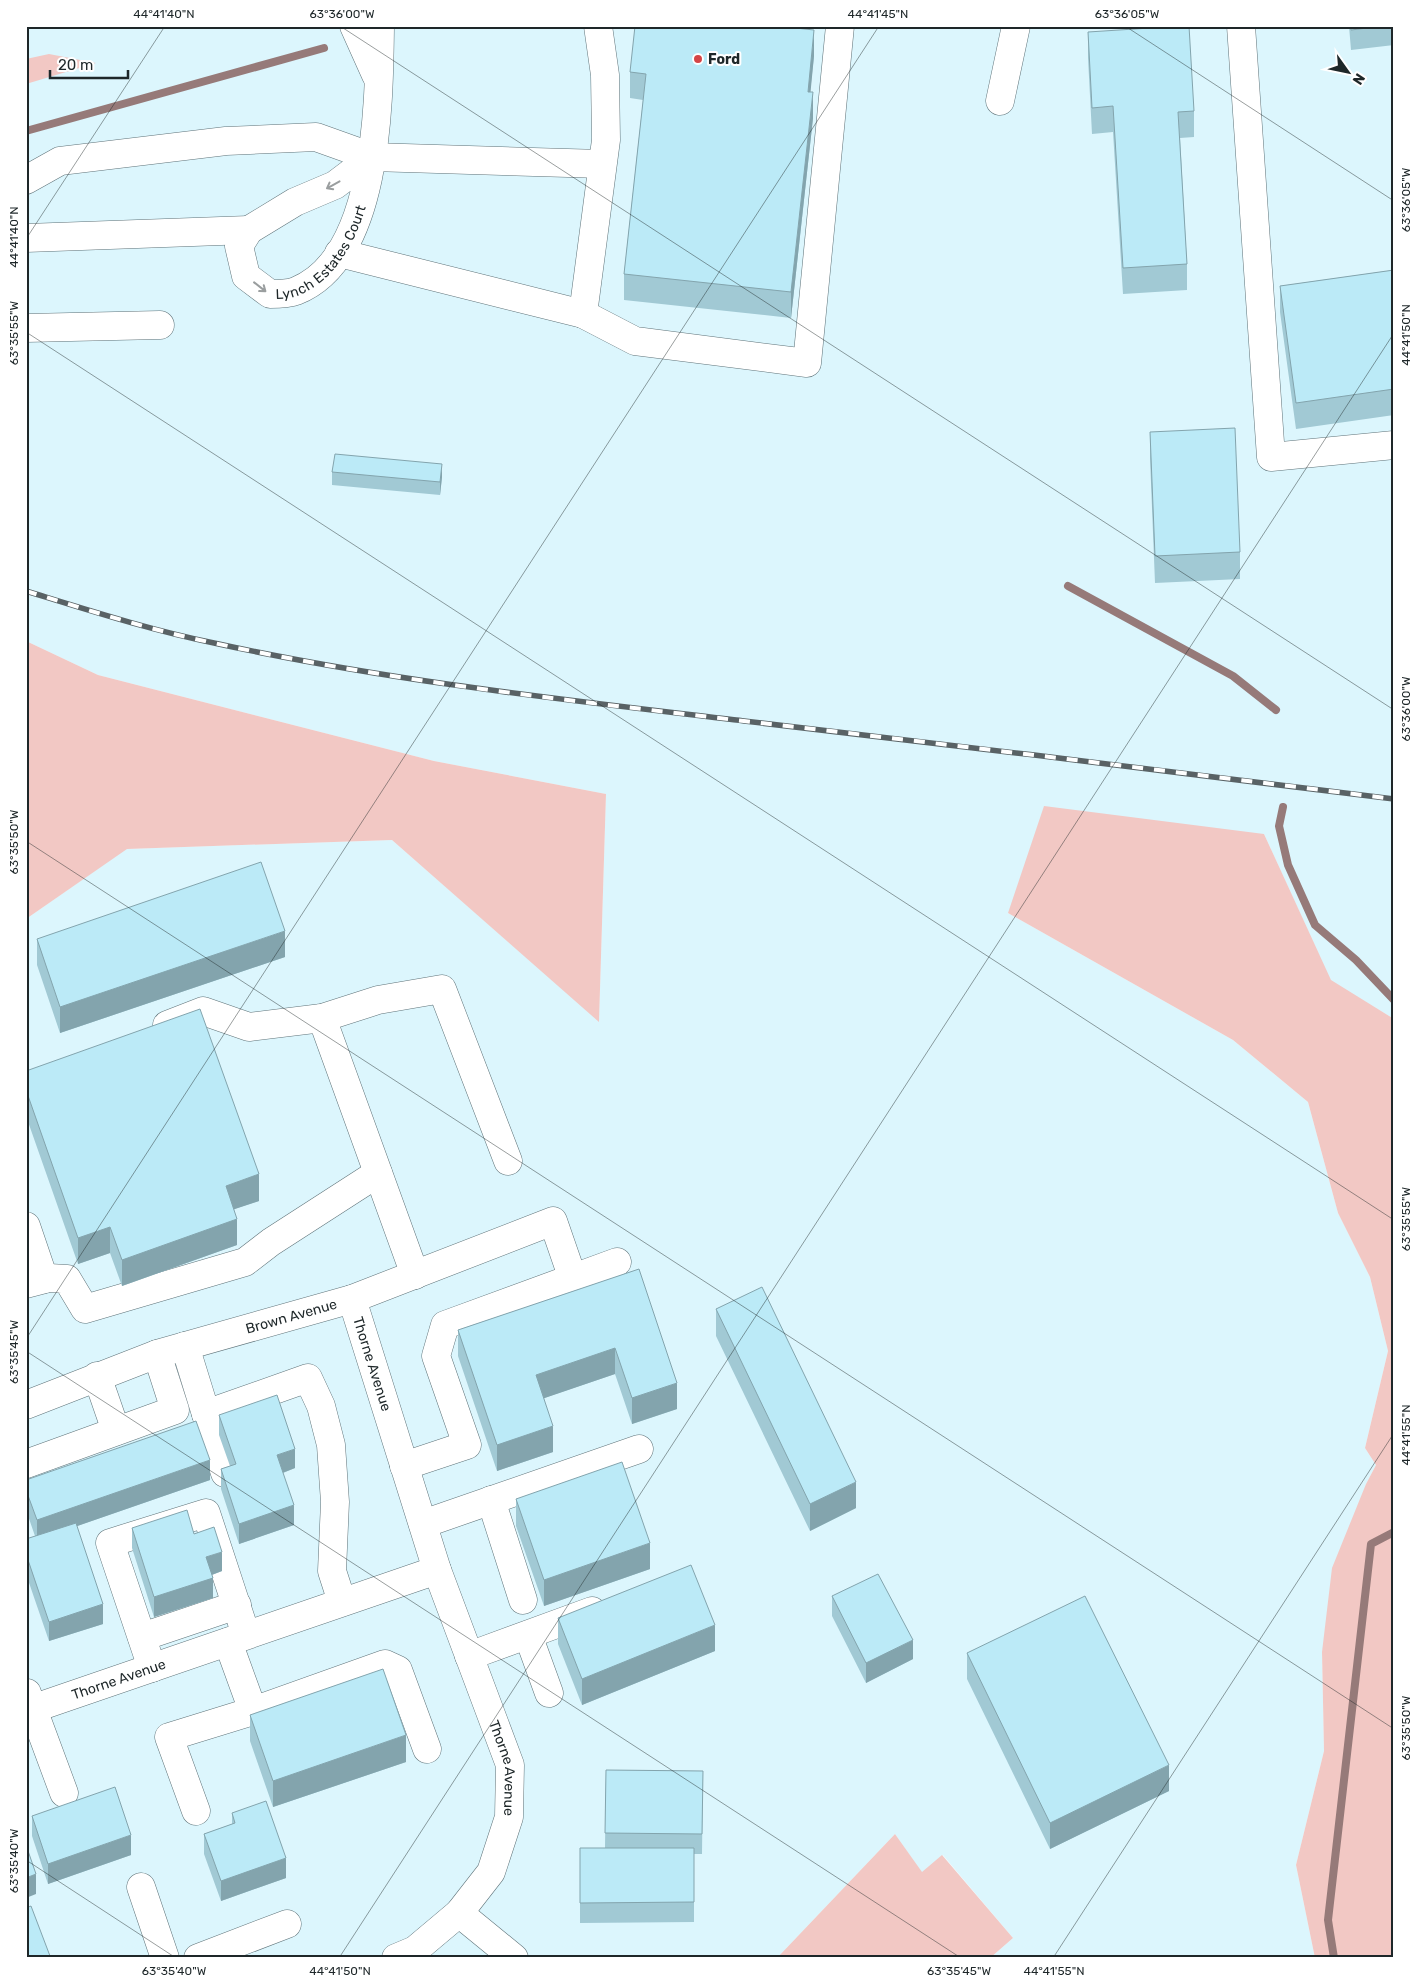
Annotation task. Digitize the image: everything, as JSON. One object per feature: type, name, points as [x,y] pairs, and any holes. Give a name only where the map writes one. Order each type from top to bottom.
[{"type":"street","name":"Lynch Estates Court","points":[[354,26],[379,83]]},
{"type":"street","name":"Lynch Estates Court","points":[[372,157],[335,185],[295,202],[249,230],[239,246],[246,276],[270,294],[295,292],[319,278],[347,242],[362,204],[372,157],[379,83],[380,26]]},
{"type":"street","points":[[583,314],[606,140],[605,75],[598,26]]},
{"type":"street","points":[[339,253],[583,314],[635,342],[807,363],[840,26]]},
{"type":"street","points":[[1000,101],[1016,26]]},
{"type":"street","points":[[1241,26],[1271,457],[1394,445]]},
{"type":"street","points":[[26,180],[60,160],[226,141],[316,137],[372,157],[602,164]]},
{"type":"street","points":[[26,238],[249,230]]},
{"type":"street","points":[[26,328],[160,325]]},
{"type":"street","points":[[147,1032],[203,1011],[249,1027],[322,1018],[378,1000],[442,989],[508,1161]]},
{"type":"street","points":[[322,1018],[415,1275]]},
{"type":"street","points":[[26,1226],[35,1282],[67,1279],[85,1310],[245,1262],[270,1242],[378,1173]]},
{"type":"street","name":"Brown Avenue","points":[[26,1405],[157,1354],[352,1299],[553,1221],[572,1279]]},
{"type":"street","points":[[404,1466],[467,1445],[436,1356],[445,1325],[617,1262]]},
{"type":"street","name":"Thorne Avenue","points":[[352,1299],[437,1570],[510,1764],[509,1817],[491,1872],[459,1913],[415,1950],[396,1958]]},
{"type":"street","points":[[185,1346],[225,1473]]},
{"type":"street","points":[[26,1464],[175,1410],[157,1354]]},
{"type":"street","points":[[97,1376],[116,1431]]},
{"type":"street","points":[[206,1414],[308,1378],[321,1406],[331,1445],[335,1502],[332,1571],[342,1602]]},
{"type":"street","points":[[422,1524],[639,1449]]},
{"type":"street","points":[[491,1500],[523,1600]]},
{"type":"street","points":[[152,1668],[110,1543],[206,1513],[208,1550],[214,1582],[235,1599]]},
{"type":"street","points":[[208,1550],[235,1599],[237,1639],[253,1711]]},
{"type":"street","name":"Thorne Avenue","points":[[28,1704],[152,1668],[437,1570]]},
{"type":"street","points":[[142,1637],[235,1599]]},
{"type":"street","points":[[469,1656],[618,1602]]},
{"type":"street","points":[[528,1635],[548,1693]]},
{"type":"street","points":[[196,1811],[169,1737],[253,1711],[385,1664],[398,1670],[427,1749]]},
{"type":"street","points":[[28,1704],[64,1793]]},
{"type":"street","points":[[141,1887],[165,1958]]},
{"type":"street","points":[[459,1913],[514,1958]]},
{"type":"street","points":[[198,1958],[287,1924]]},
{"type":"shaded area","points":[[26,26],[1394,26],[1394,1019],[1331,981],[1264,834],[1008,913],[1233,1040],[1308,1102],[1338,1213],[1370,1277],[1388,1351],[1365,1448],[1376,1465],[1366,1484],[1322,1652],[1324,1751],[1296,1865],[1315,1958],[990,1958],[1013,1938],[943,1855],[922,1873],[895,1834],[777,1958],[26,1958],[26,919],[126,849],[392,840],[599,1021],[606,794],[434,761],[98,675],[26,641]]},
{"type":"shaded area","points":[[49,54],[96,63],[26,84],[26,59]]},
{"type":"shaded area","points":[[26,641],[98,675],[434,761],[606,794],[599,1022],[392,840],[127,849],[26,919]]},
{"type":"shaded area","points":[[1044,806],[1264,834],[1331,980],[1394,1019],[1394,1958],[1315,1958],[1296,1865],[1324,1751],[1322,1652],[1332,1568],[1366,1484],[1376,1465],[1365,1448],[1388,1351],[1370,1277],[1338,1213],[1308,1102],[1233,1040],[1008,913]]},
{"type":"shaded area","points":[[895,1834],[922,1872],[942,1855],[1013,1938],[990,1958],[777,1958]]},
{"type":"building","points":[[635,26],[777,26],[814,30],[808,92],[813,92],[791,292],[624,274],[646,74],[630,72]]},
{"type":"building","points":[[1189,26],[1194,111],[1178,112],[1187,264],[1123,268],[1113,106],[1092,108],[1088,32]]},
{"type":"building","points":[[1351,26],[1383,26],[1351,30]]},
{"type":"building","points":[[1394,270],[1394,389],[1296,403],[1280,286]]},
{"type":"building","points":[[1235,428],[1240,552],[1155,556],[1150,432]]},
{"type":"building","points":[[335,454],[442,464],[440,482],[332,472]]},
{"type":"building","points":[[261,862],[285,931],[60,1007],[37,939]]},
{"type":"building","points":[[200,1009],[259,1174],[226,1186],[237,1219],[122,1260],[110,1227],[78,1238],[26,1090],[26,1071]]},
{"type":"building","points":[[639,1269],[677,1383],[632,1398],[615,1348],[536,1375],[553,1426],[497,1445],[458,1330]]},
{"type":"building","points":[[762,1287],[856,1482],[810,1504],[716,1309]]},
{"type":"building","points":[[277,1395],[295,1449],[277,1455],[294,1505],[239,1524],[221,1469],[236,1464],[219,1415]]},
{"type":"building","points":[[196,1421],[210,1460],[37,1520],[26,1490],[26,1480]]},
{"type":"building","points":[[622,1462],[650,1543],[544,1580],[516,1499]]},
{"type":"building","points":[[187,1510],[194,1534],[214,1527],[222,1552],[206,1557],[213,1578],[154,1597],[132,1528]]},
{"type":"building","points":[[76,1523],[103,1604],[49,1622],[26,1554],[26,1539]]},
{"type":"building","points":[[691,1565],[715,1625],[582,1679],[558,1618]]},
{"type":"building","points":[[878,1574],[913,1640],[866,1663],[832,1596]]},
{"type":"building","points":[[1085,1596],[1169,1765],[1050,1823],[967,1653]]},
{"type":"building","points":[[383,1669],[406,1735],[273,1781],[250,1715]]},
{"type":"building","points":[[606,1770],[703,1771],[702,1834],[605,1833]]},
{"type":"building","points":[[115,1787],[131,1835],[48,1864],[32,1816]]},
{"type":"building","points":[[266,1801],[286,1858],[221,1881],[204,1834],[235,1823],[232,1813]]},
{"type":"building","points":[[26,1845],[36,1874],[26,1878]]},
{"type":"building","points":[[580,1848],[694,1848],[694,1902],[580,1903]]},
{"type":"building","points":[[31,1906],[50,1956],[46,1958],[26,1958],[26,1908]]},
{"type":"waterway","points":[[26,131],[324,48]]},
{"type":"waterway","points":[[1068,586],[1233,676],[1276,710]]},
{"type":"waterway","points":[[1283,807],[1279,826],[1288,865],[1315,925],[1356,960],[1394,1000]]},
{"type":"waterway","points":[[1334,1958],[1328,1920],[1371,1544],[1394,1532]]},
{"type":"railway","points":[[26,591],[190,638],[411,679],[611,705],[1394,799]]},
{"type":"place","name":"Ford","points":[[698,59]]}]
